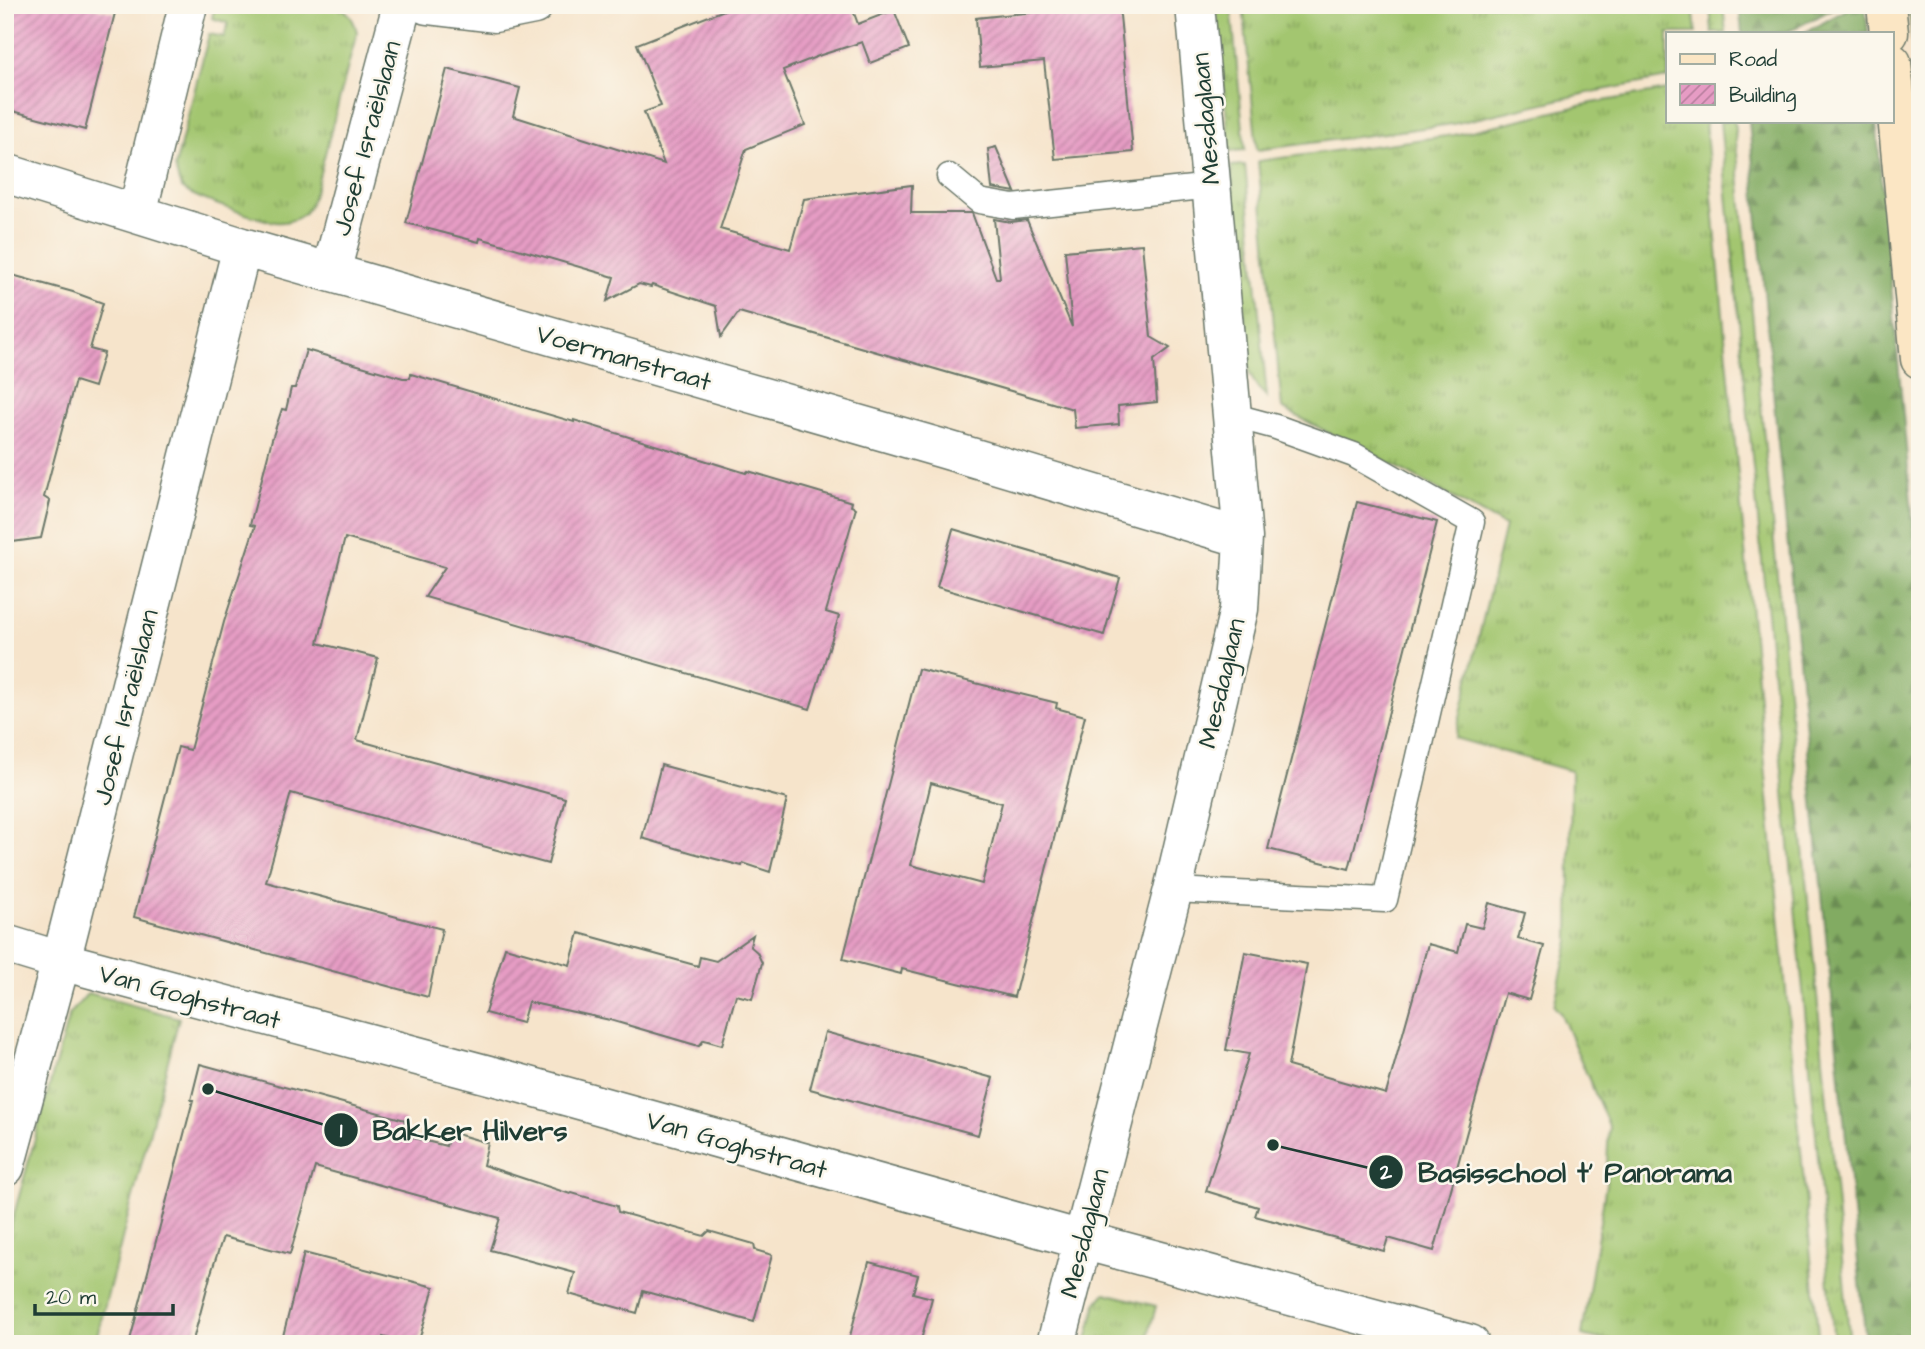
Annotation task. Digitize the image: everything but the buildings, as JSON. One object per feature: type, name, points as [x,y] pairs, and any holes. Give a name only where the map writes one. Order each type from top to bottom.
[{"type":"main road","points":[[1886,5],[1889,32]]},
{"type":"main road","points":[[1894,84],[1920,359]]},
{"type":"street","points":[[137,214],[188,5]]},
{"type":"street","name":"Josef Israëlslaan","points":[[331,272],[402,5]]},
{"type":"street","points":[[427,5],[494,13],[534,5]]},
{"type":"street","name":"Mesdaglaan","points":[[1056,1344],[1173,890],[1239,609],[1243,538],[1195,5]]},
{"type":"street","name":"Voermanstraat","points":[[5,173],[242,247],[1243,538]]},
{"type":"street","name":"Josef Israëlslaan","points":[[5,1167],[61,961],[242,247]]},
{"type":"street","name":"Van Goghstraat","points":[[5,944],[1470,1344]]},
{"type":"lane","points":[[949,176],[979,201],[1013,207],[1212,186]]},
{"type":"lane","points":[[1173,890],[1385,900],[1472,522],[1354,455],[1276,427],[1231,415]]},
{"type":"green space","points":[[215,5],[336,5],[347,12],[354,23],[357,32],[316,188],[307,210],[295,219],[275,222],[241,213],[188,192],[179,183],[175,167],[209,34],[224,37],[228,23],[212,18]]},
{"type":"green space","points":[[1216,5],[1231,5],[1245,150],[1230,151]]},
{"type":"green space","points":[[1243,5],[1693,5],[1696,32],[1666,32],[1666,78],[1592,92],[1453,124],[1257,150]]},
{"type":"green space","points":[[1710,5],[1723,5],[1726,32],[1712,32]]},
{"type":"green space","points":[[1739,5],[1841,5],[1787,32],[1742,32]]},
{"type":"green space","points":[[1855,5],[1865,5],[1868,32],[1806,32]]},
{"type":"green space","points":[[1909,5],[1920,5],[1920,125]]},
{"type":"green space","points":[[1666,90],[1666,122],[1705,122],[1819,1344],[1621,1344],[1582,1335],[1606,1184],[1609,1126],[1561,1014],[1554,1006],[1569,941],[1571,771],[1455,738],[1505,526],[1357,445],[1282,408],[1258,161],[1454,135],[1592,103]]},
{"type":"green space","points":[[1720,122],[1734,122],[1850,1344],[1834,1344]]},
{"type":"green space","points":[[1749,122],[1876,122],[1920,599],[1920,1344],[1866,1344]]},
{"type":"green space","points":[[1245,165],[1267,397],[1250,375],[1231,166]]},
{"type":"green space","points":[[88,993],[179,1018],[95,1344],[5,1344],[5,1247],[69,1015]]},
{"type":"green space","points":[[1105,1293],[1156,1306],[1146,1344],[1086,1344],[1096,1304]]},
{"type":"place","name":"Bakker Hilvers","points":[[208,1089]]},
{"type":"place","name":"Basisschool t' Panorama","points":[[1273,1145]]}]
